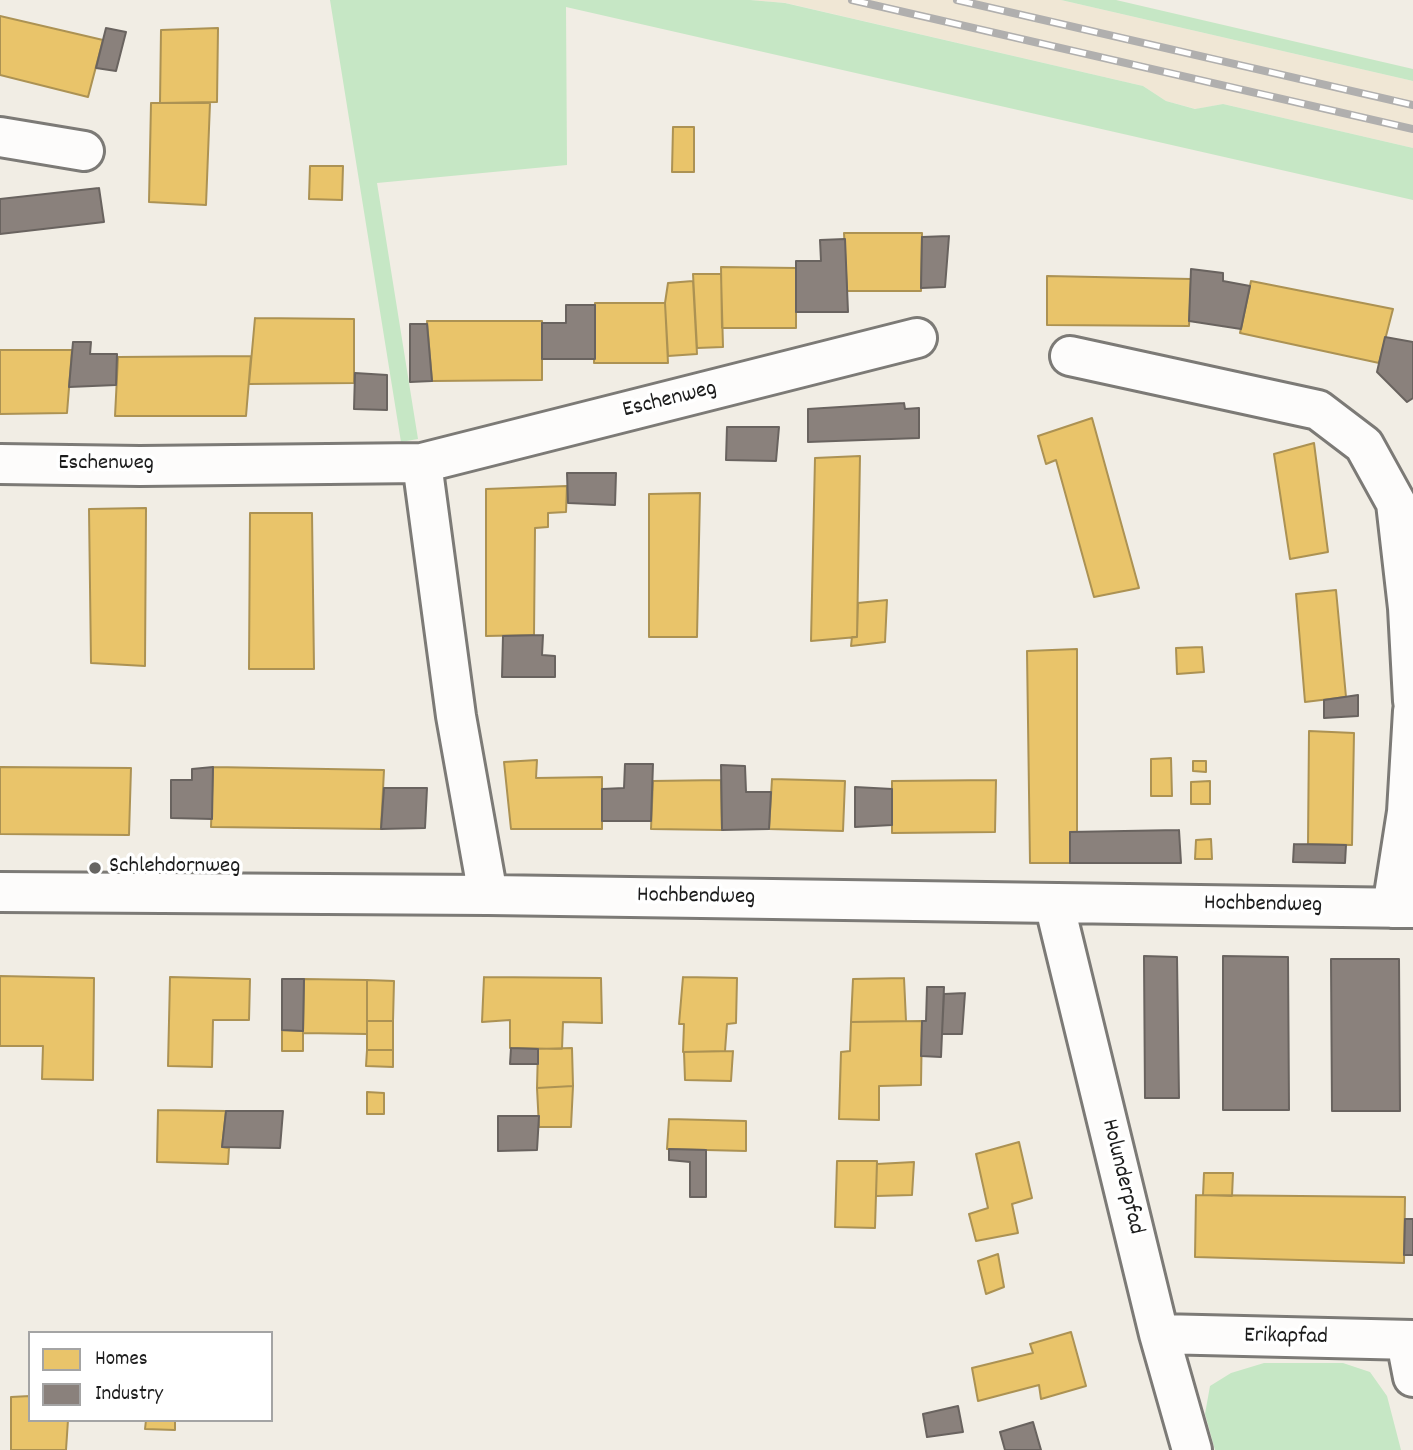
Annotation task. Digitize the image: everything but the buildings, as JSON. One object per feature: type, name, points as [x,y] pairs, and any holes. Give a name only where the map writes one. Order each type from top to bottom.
[{"type":"street","points":[[0,137],[84,151]]},
{"type":"street","name":"Eschenweg","points":[[0,464],[140,466],[422,463],[917,338]]},
{"type":"street","points":[[1070,356],[1318,410],[1364,445],[1396,503],[1408,608],[1413,701]]},
{"type":"street","points":[[422,463],[456,716],[488,895]]},
{"type":"street","name":"Hochbendweg","points":[[0,892],[488,895],[1403,908],[1413,711]]},
{"type":"street","name":"Holunderpfad","points":[[1054,903],[1159,1334],[1192,1450]]},
{"type":"street","name":"Erikapfad","points":[[1159,1334],[1409,1340]]},
{"type":"street","points":[[1409,1340],[1413,1377]]},
{"type":"shaded area","points":[[750,0],[1061,0],[1413,81],[1413,148],[1223,104],[1196,109],[1166,101],[1143,86],[786,3]]},
{"type":"green space","points":[[330,0],[750,0],[785,3],[1143,86],[1166,101],[1195,109],[1223,104],[1413,148],[1413,200],[566,7],[567,165],[377,183],[418,439],[401,442]]},
{"type":"green space","points":[[1061,0],[1116,0],[1413,69],[1413,81]]},
{"type":"green space","points":[[1264,1363],[1343,1363],[1370,1372],[1387,1396],[1401,1450],[1215,1450],[1205,1414],[1210,1386],[1231,1373]]},
{"type":"railway","points":[[852,0],[1413,129]]},
{"type":"railway","points":[[957,0],[1413,105]]},
{"type":"place","name":"Schlehdornweg","points":[[95,868]]}]
